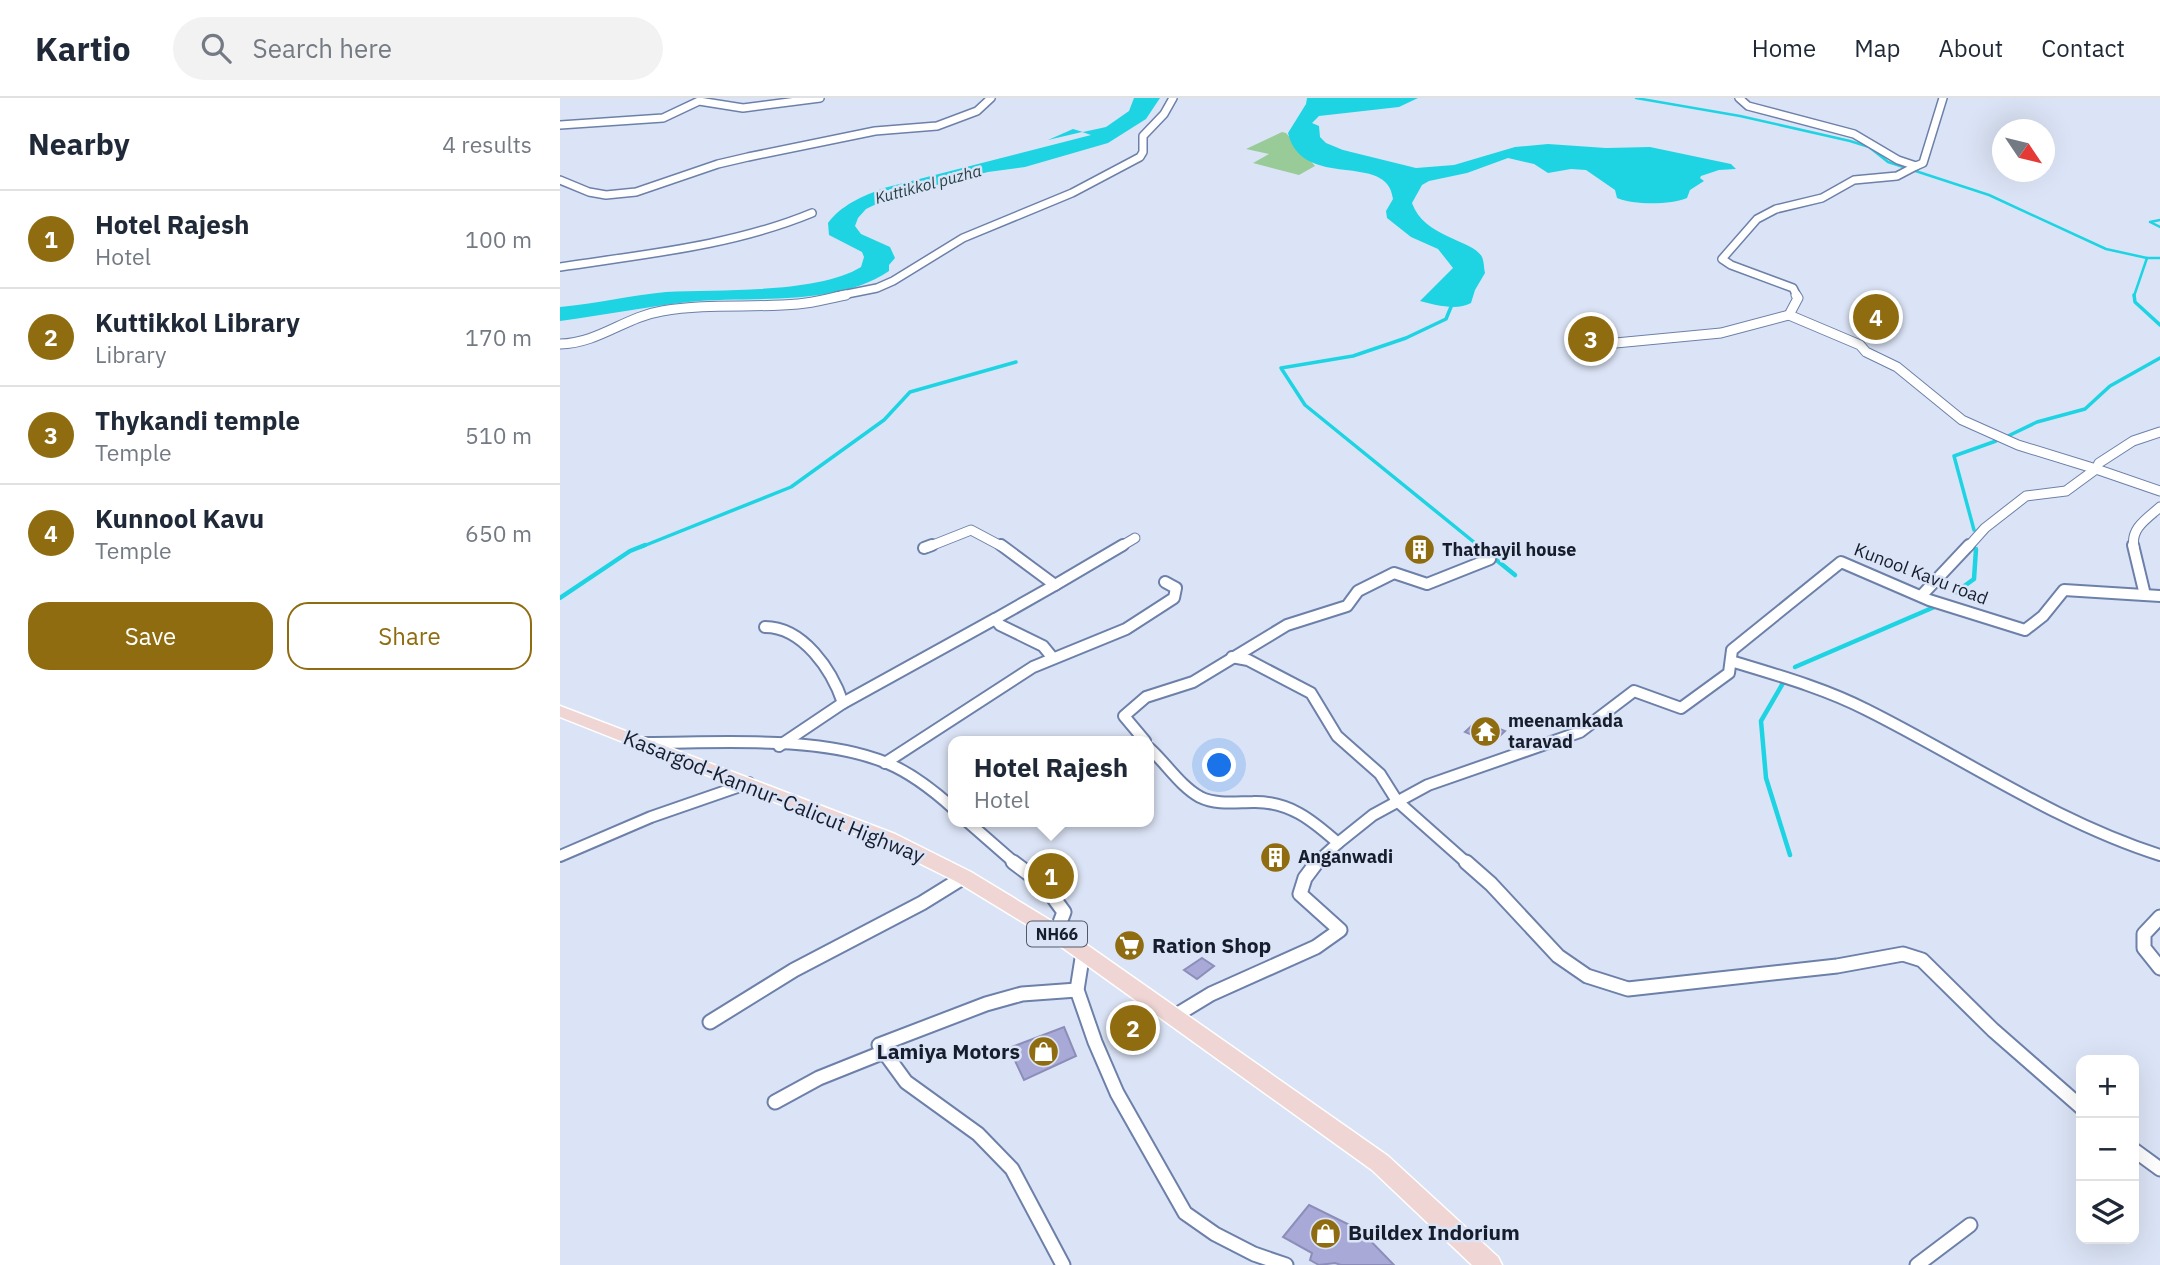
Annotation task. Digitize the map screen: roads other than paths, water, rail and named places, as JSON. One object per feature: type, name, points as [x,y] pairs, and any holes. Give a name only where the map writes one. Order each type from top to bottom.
[{"type":"highway","name":"Kasargod-Kannur-Calicut Highway","points":[[560,711],[888,839],[964,877],[1056,933],[1380,1163],[1489,1265]]},
{"type":"street","points":[[560,125],[663,118],[699,101],[743,108],[801,103],[820,98]]},
{"type":"street","points":[[560,180],[598,194],[636,192],[718,164],[748,157],[875,131],[937,126],[977,111],[991,98]]},
{"type":"street","points":[[560,344],[594,341],[640,317],[666,310],[684,307],[800,304],[877,288],[963,238],[1081,189],[1140,156],[1143,152],[1140,139],[1143,133],[1159,120],[1173,98]]},
{"type":"street","points":[[1739,98],[1748,106],[1854,134],[1912,169]]},
{"type":"street","points":[[1789,315],[1798,298],[1793,288],[1731,265],[1722,259],[1757,219],[1776,209],[1822,198],[1854,180],[1897,176],[1923,163],[1943,98]]},
{"type":"street","points":[[560,267],[708,244],[775,228],[812,214]]},
{"type":"street","points":[[1584,346],[1721,333],[1789,315],[1844,337],[1860,345],[1866,352],[1897,367],[1962,420],[2030,449],[2160,491]]},
{"type":"street","points":[[1922,595],[1985,528],[2025,496],[2066,491],[2096,469],[2099,463],[2133,441],[2160,432]]},
{"type":"street","points":[[2145,594],[2132,539],[2138,526],[2160,507]]},
{"type":"street","points":[[924,548],[971,530],[993,539],[1055,585]]},
{"type":"street","points":[[779,746],[843,703],[931,652],[995,620],[1135,538]]},
{"type":"street","points":[[1141,736],[1124,716],[1132,707],[1146,697],[1194,682],[1287,625],[1347,606],[1358,591],[1394,573],[1427,584],[1490,559]]},
{"type":"street","name":"Kunool Kavu road","points":[[1174,1017],[1211,994],[1316,947],[1339,930],[1330,917],[1310,906],[1300,894],[1301,884],[1315,863],[1373,815],[1428,785],[1580,732],[1634,691],[1681,708],[1729,673],[1732,650],[1841,562],[1929,600],[2025,630],[2043,615],[2064,590],[2160,596]]},
{"type":"street","points":[[885,764],[978,701],[1052,657],[1126,629],[1174,598],[1176,588],[1165,583]]},
{"type":"street","points":[[995,620],[1042,646],[1052,657]]},
{"type":"street","points":[[765,627],[779,628],[799,639],[838,688],[843,703]]},
{"type":"street","points":[[1232,657],[1248,660],[1311,693],[1337,736],[1380,774],[1397,801],[1492,884],[1558,956],[1587,976],[1628,989],[1837,966],[1903,954],[1922,960],[1993,1030],[2076,1103]]},
{"type":"street","points":[[1731,661],[1812,686],[1867,710],[1978,772],[2116,841],[2160,855]]},
{"type":"street","points":[[646,743],[827,749],[885,764],[907,775],[948,804]]},
{"type":"street","points":[[1154,753],[1199,796],[1218,801],[1275,803],[1299,811],[1317,822],[1338,843]]},
{"type":"street","points":[[560,856],[651,817],[748,783]]},
{"type":"street","points":[[973,827],[996,849],[1045,886],[1065,912],[1056,933]]},
{"type":"street","points":[[710,1021],[794,970],[922,903],[964,877]]},
{"type":"street","points":[[2160,917],[2144,934],[2144,948],[2160,968]]},
{"type":"street","points":[[1083,952],[1077,990],[1095,1042],[1117,1093],[1185,1213],[1215,1234],[1254,1254],[1286,1265]]},
{"type":"street","points":[[1063,1265],[1012,1169],[978,1134],[906,1082],[878,1045],[986,1004],[1022,994],[1077,990]]},
{"type":"street","points":[[775,1101],[818,1078],[884,1052]]},
{"type":"street","points":[[2139,1154],[2160,1169]]},
{"type":"street","points":[[1917,1265],[1970,1225]]},
{"type":"water","name":"Kuttikkol puzha","points":[[1134,98],[1160,98],[1146,119],[1108,143],[1025,167],[988,172],[893,196],[866,209],[855,226],[861,234],[890,247],[895,258],[889,265],[889,271],[867,283],[818,295],[688,302],[560,321],[560,307],[666,292],[794,286],[842,276],[861,267],[864,257],[862,252],[829,235],[828,223],[839,211],[853,202],[884,188],[1091,135],[1082,132],[1048,140],[1073,129],[1083,132],[1106,127],[1129,111]]},
{"type":"water","points":[[1307,98],[1418,98],[1399,107],[1319,116],[1312,123],[1319,126],[1320,137],[1326,143],[1343,150],[1416,168],[1454,165],[1515,147],[1548,144],[1606,148],[1650,147],[1731,164],[1736,169],[1719,170],[1701,176],[1704,181],[1690,190],[1687,198],[1662,203],[1632,202],[1617,198],[1615,190],[1586,170],[1571,169],[1548,173],[1534,164],[1508,158],[1467,173],[1429,181],[1422,185],[1412,203],[1418,215],[1437,231],[1477,251],[1483,259],[1485,273],[1471,303],[1459,307],[1439,306],[1420,301],[1453,268],[1438,249],[1411,237],[1387,218],[1386,211],[1393,199],[1388,185],[1376,176],[1326,167],[1310,161],[1296,151],[1288,133]]},
{"type":"waterway","points":[[1636,98],[1740,116],[1850,141],[1869,147],[1888,162],[1989,195],[2106,249],[2147,258]]},
{"type":"waterway","points":[[2160,220],[2150,222],[2160,227]]},
{"type":"waterway","points":[[2134,296],[2147,258]]},
{"type":"waterway","points":[[2147,258],[2160,258]]},
{"type":"waterway","points":[[2134,296],[2135,302],[2160,325]]},
{"type":"waterway","points":[[1453,302],[1446,319],[1406,338],[1353,356],[1281,368],[1305,405],[1480,547]]},
{"type":"waterway","points":[[2008,436],[2037,422],[2085,409],[2110,386],[2160,358]]},
{"type":"waterway","points":[[641,547],[791,487],[884,420],[910,392],[1016,362]]},
{"type":"waterway","points":[[1974,530],[1954,456],[1996,441]]},
{"type":"waterway","points":[[560,598],[630,551],[645,545]]},
{"type":"waterway","points":[[1478,545],[1515,575]]},
{"type":"waterway","points":[[1956,592],[1974,579],[1976,549]]},
{"type":"waterway","points":[[1795,667],[1939,605]]},
{"type":"waterway","points":[[1783,683],[1761,721],[1766,778],[1790,855]]},
{"type":"place","name":"Kunnool Kavu","points":[[1876,317]]},
{"type":"place","name":"Thykandi temple","points":[[1591,339]]},
{"type":"place","name":"Thathayil house","points":[[1419,550]]},
{"type":"place","name":"meenamkada taravad","points":[[1485,731]]},
{"type":"place","name":"Anganwadi","points":[[1275,857]]},
{"type":"place","name":"Hotel Rajesh","points":[[1051,876]]},
{"type":"place","name":"Ration Shop","points":[[1129,946]]},
{"type":"place","name":"Kuttikkol Library","points":[[1133,1028]]},
{"type":"place","name":"Lamiya Motors","points":[[1043,1052]]},
{"type":"place","name":"Buildex Indorium","points":[[1325,1233]]}]
